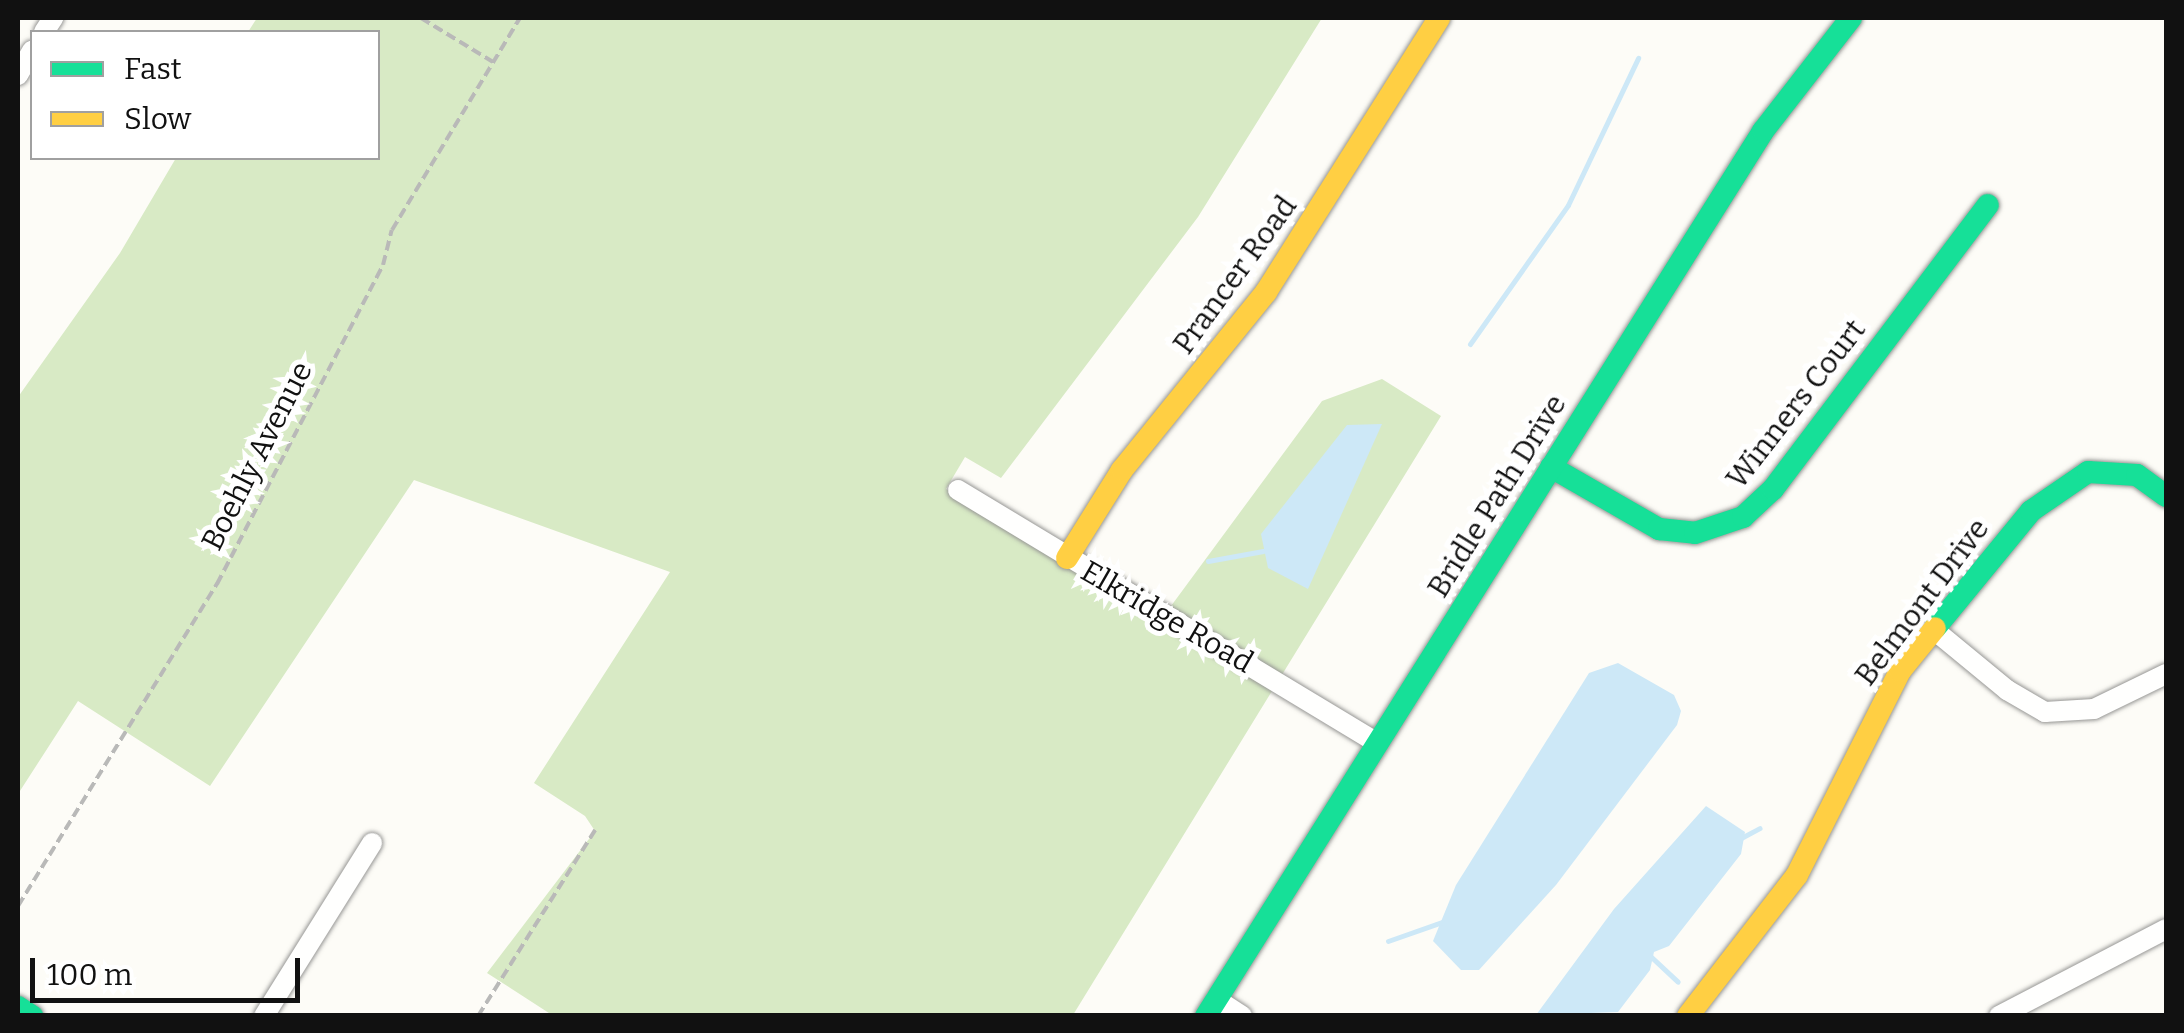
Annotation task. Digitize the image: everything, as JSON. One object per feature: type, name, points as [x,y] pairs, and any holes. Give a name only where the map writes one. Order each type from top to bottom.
[{"type":"street","name":"Prancer Road","points":[[1066,558],[1122,470],[1266,292],[1439,18]]},
{"type":"street","name":"Bridle Path Drive","points":[[1211,1007],[1763,130],[1850,18]]},
{"type":"street","name":"Winners Court","points":[[1551,467],[1659,529],[1695,533],[1743,518],[1772,489],[1988,205]]},
{"type":"street","name":"Belmont Drive","points":[[1688,1016],[1797,875],[1889,688],[2030,511],[2069,479],[2113,470],[2136,475],[2166,496]]},
{"type":"street","name":"Elkridge Road","points":[[958,490],[1377,742]]},
{"type":"street","points":[[1933,629],[2006,690],[2045,712],[2094,709],[2166,674]]},
{"type":"street","points":[[264,1016],[372,843]]},
{"type":"street","points":[[1999,1016],[2166,929]]},
{"type":"street","points":[[18,1006],[32,1016]]},
{"type":"street","points":[[1211,1007],[1242,1016]]},
{"type":"path","points":[[420,18],[493,62]]},
{"type":"path","name":"Boehly Avenue","points":[[18,906],[217,584],[383,266],[392,230],[520,18]]},
{"type":"path","points":[[478,1016],[595,830]]},
{"type":"green space","points":[[257,18],[1322,18],[1198,217],[1001,478],[965,457],[946,489],[1160,621],[1322,401],[1382,379],[1441,416],[1073,1015],[552,1015],[487,973],[595,831],[585,816],[534,783],[670,572],[414,480],[210,786],[78,701],[18,794],[18,397],[120,253],[175,160],[380,160],[380,30],[249,30]]},
{"type":"water","points":[[1382,424],[1308,589],[1268,568],[1261,534],[1347,425]]},
{"type":"water","points":[[1618,663],[1674,695],[1681,711],[1677,725],[1556,885],[1479,970],[1461,970],[1433,941],[1456,885],[1589,673]]},
{"type":"water","points":[[1706,806],[1745,832],[1741,854],[1669,946],[1654,952],[1650,970],[1618,1012],[1536,1015],[1614,909]]},
{"type":"waterway","points":[[1470,344],[1568,205],[1638,58]]},
{"type":"waterway","points":[[1208,561],[1263,551]]},
{"type":"waterway","points":[[1741,838],[1760,828]]},
{"type":"waterway","points":[[1388,941],[1442,922]]},
{"type":"waterway","points":[[1647,953],[1678,982]]},
{"type":"traffic: fast","points":[[1206,1016],[1763,131],[1851,18]]},
{"type":"traffic: fast","points":[[1551,467],[1659,529],[1695,533],[1743,517],[1773,489],[1988,205]]},
{"type":"traffic: fast","points":[[1935,628],[2031,511],[2088,472],[2137,475],[2166,496]]},
{"type":"traffic: fast","points":[[18,1007],[32,1016]]},
{"type":"traffic: slow","points":[[1067,558],[1122,470],[1266,292],[1439,18]]},
{"type":"traffic: slow","points":[[1688,1016],[1797,875],[1900,671],[1935,628]]}]
